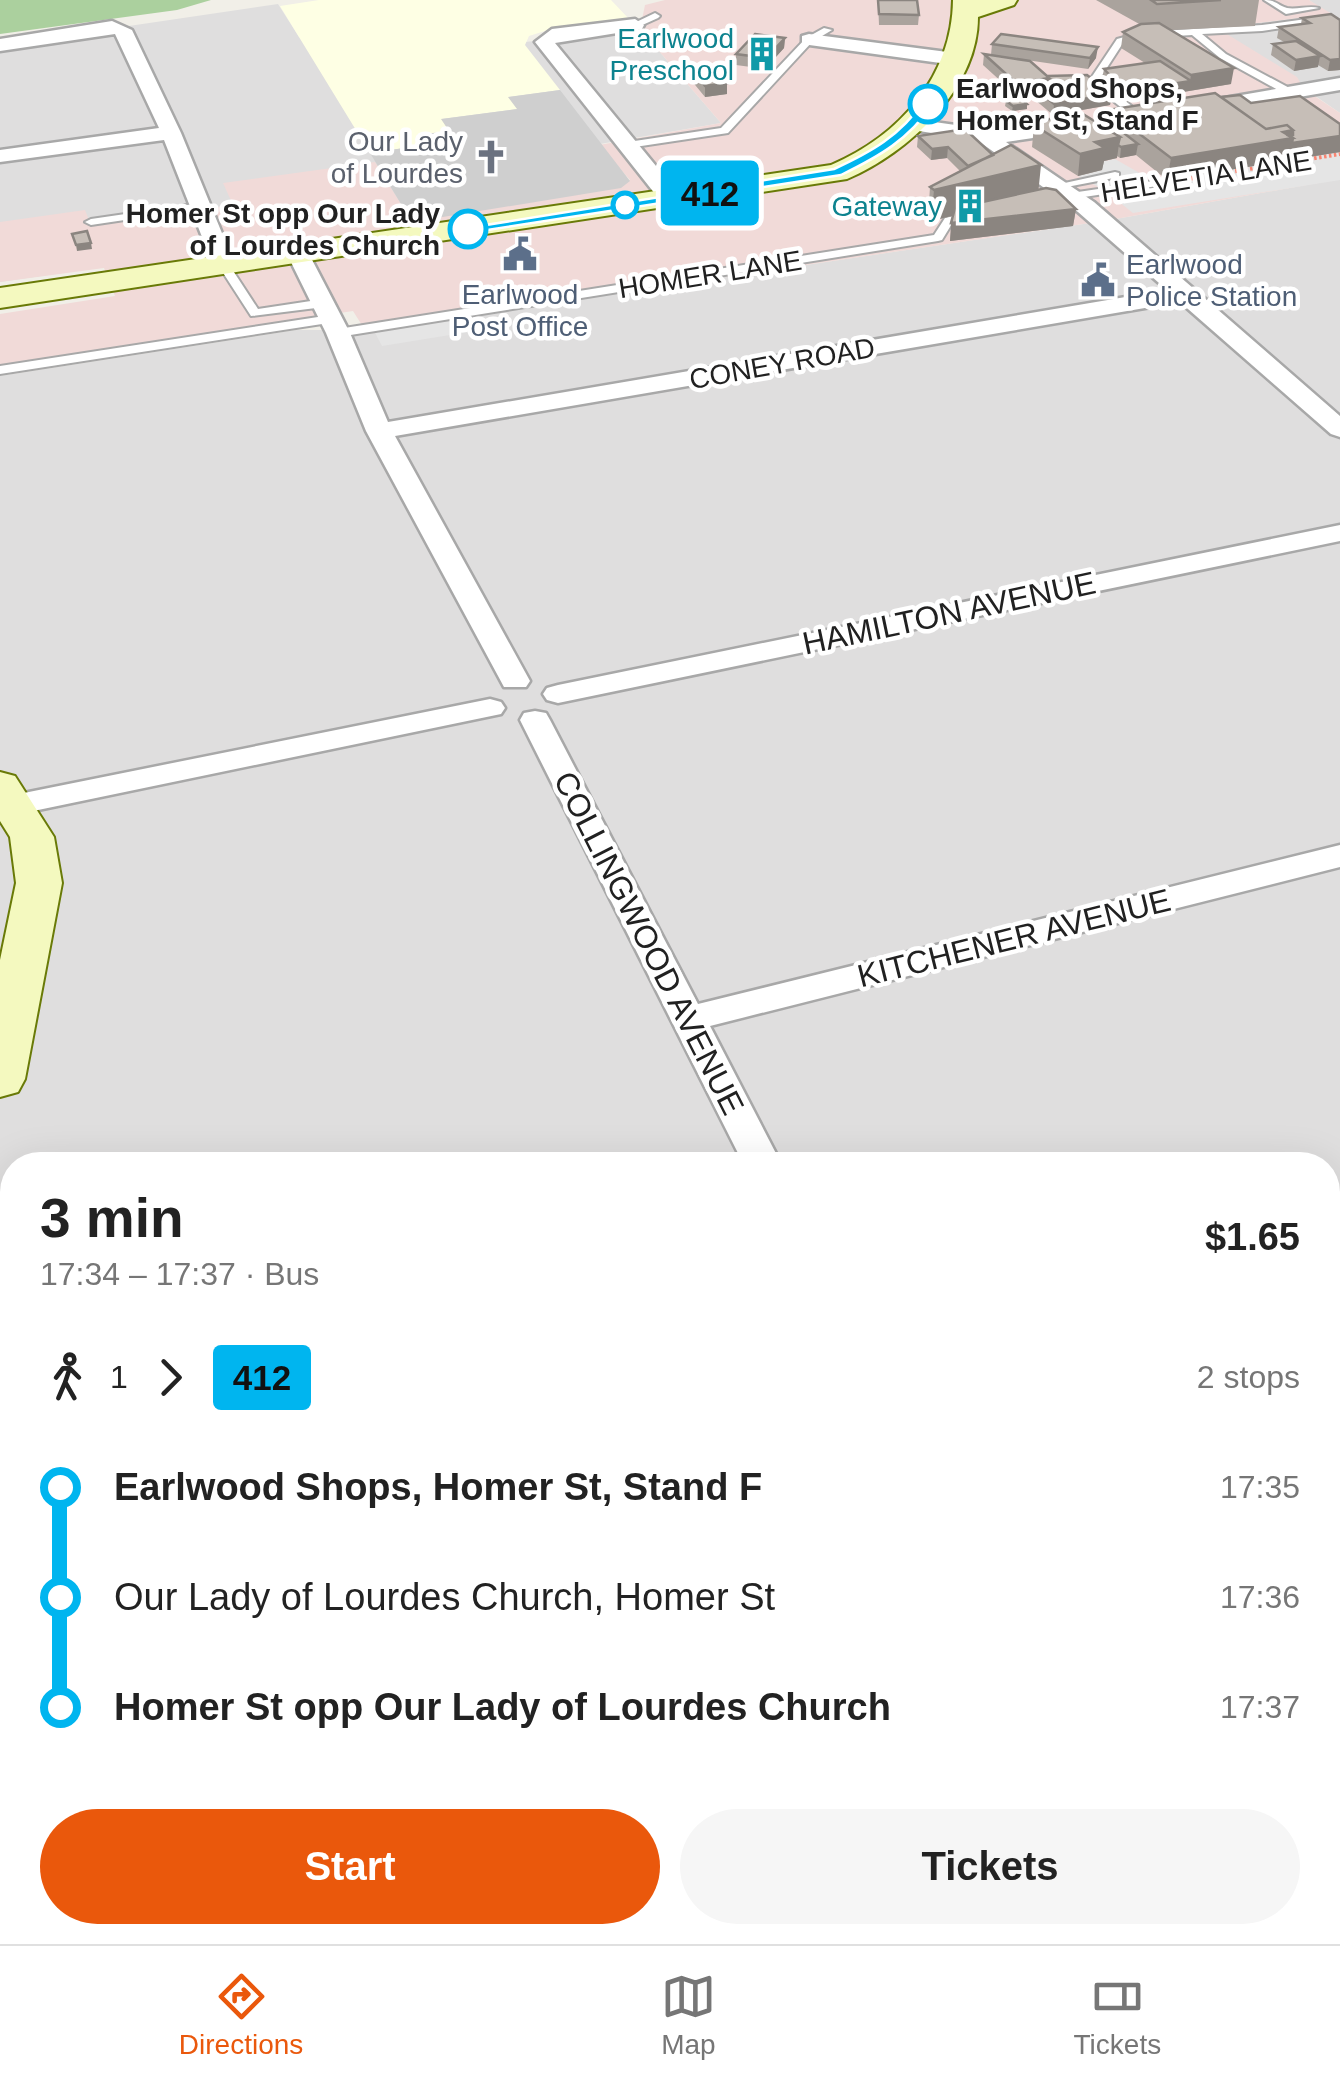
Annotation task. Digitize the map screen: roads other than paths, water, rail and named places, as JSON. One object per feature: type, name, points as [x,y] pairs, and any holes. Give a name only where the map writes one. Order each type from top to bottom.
[{"type":"main road","points":[[0,298],[848,169],[884,150],[913,125],[935,94],[955,59],[959,4],[1005,0]]},
{"type":"main road","points":[[0,1079],[39,883],[4,807]]},
{"type":"street","points":[[635,24],[552,35],[544,42],[671,198]]},
{"type":"street","points":[[0,45],[118,27],[124,32],[171,133],[224,265]]},
{"type":"street","points":[[818,35],[955,59]]},
{"type":"street","points":[[913,125],[984,136],[1340,84]]},
{"type":"street","points":[[1292,90],[1331,108]]},
{"type":"street","points":[[935,94],[988,126],[1006,129],[1163,111]]},
{"type":"street","points":[[0,156],[171,133]]},
{"type":"street","points":[[984,136],[1185,294],[1340,430]]},
{"type":"street","points":[[298,254],[331,318],[379,432],[515,680]]},
{"type":"street","name":"CONEY ROAD","points":[[379,432],[1185,294]]},
{"type":"street","name":"HAMILTON AVENUE","points":[[546,707],[1340,532]]},
{"type":"street","points":[[4,807],[490,708],[503,718],[546,707],[537,680],[515,680],[490,695],[490,708]]},
{"type":"street","name":"COLLINGWOOD AVENUE","points":[[546,707],[688,1019],[756,1152]]},
{"type":"street","name":"KITCHENER AVENUE","points":[[688,1019],[1340,856]]},
{"type":"lane","points":[[1269,0],[1286,11]]},
{"type":"lane","points":[[1163,111],[1094,78],[1117,43],[1134,36],[1331,19],[1302,0]]},
{"type":"lane","points":[[1244,17],[1274,21],[1286,11],[1314,8]]},
{"type":"lane","points":[[635,24],[654,16]]},
{"type":"lane","points":[[1195,33],[1223,56],[1292,90]]},
{"type":"lane","points":[[628,145],[724,130],[818,35]]},
{"type":"lane","name":"HELVETIA LANE","points":[[1065,197],[1160,184],[1145,171]]},
{"type":"lane","points":[[1065,197],[1115,175]]},
{"type":"lane","points":[[1065,197],[1114,202]]},
{"type":"lane","points":[[92,222],[202,206]]},
{"type":"lane","name":"HOMER LANE","points":[[0,370],[331,318],[938,238],[949,220],[988,211]]},
{"type":"lane","points":[[224,265],[255,313],[331,318]]},
{"type":"place","name":"Earlwood Preschool","points":[[762,54]]},
{"type":"place","name":"Earlwood Shops, Homer St, Stand F","points":[[928,104]]},
{"type":"place","name":"Our Lady of Lourdes","points":[[491,157]]},
{"type":"place","name":"Gateway","points":[[970,206]]},
{"type":"place","name":"Homer St opp Our Lady of Lourdes Church","points":[[468,229]]},
{"type":"place","name":"Earlwood Post Office","points":[[520,254]]},
{"type":"place","name":"Earlwood Police Station","points":[[1098,280]]}]
